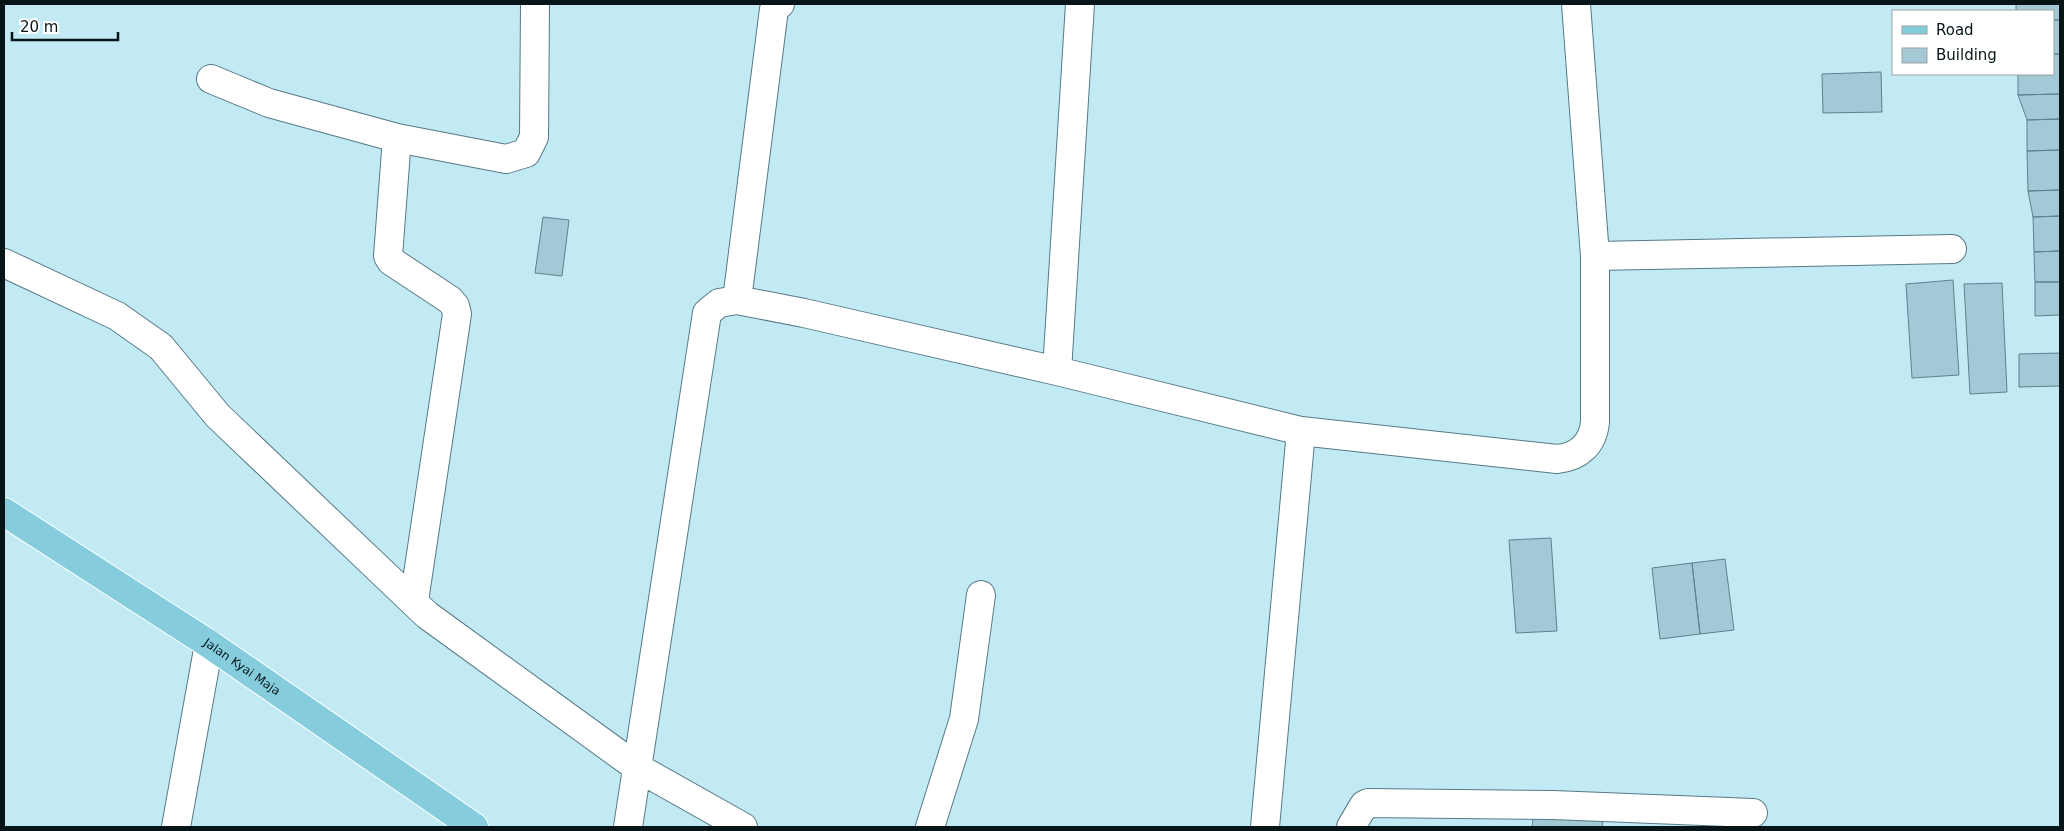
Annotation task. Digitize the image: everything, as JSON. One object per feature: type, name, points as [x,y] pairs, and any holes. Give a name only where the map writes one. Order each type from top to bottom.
[{"type":"main road","name":"Jalan Kyai Maja","points":[[4,512],[209,644],[474,827]]},
{"type":"street","points":[[212,79],[269,104],[397,138],[506,159],[526,154],[534,137],[535,4]]},
{"type":"street","points":[[737,300],[774,9],[780,4]]},
{"type":"street","points":[[1057,371],[1080,4]]},
{"type":"street","points":[[628,827],[707,313],[719,303],[737,300],[813,315],[1057,371],[1301,431],[1556,459],[1572,456],[1586,447],[1594,431],[1594,256],[1576,4]]},
{"type":"street","points":[[397,138],[388,256],[391,261],[450,300],[455,306],[457,314],[414,601]]},
{"type":"street","points":[[1594,256],[1952,249]]},
{"type":"street","points":[[4,263],[117,316],[160,347],[218,416],[428,614],[638,768],[743,827]]},
{"type":"street","points":[[1266,827],[1301,431]]},
{"type":"street","points":[[930,827],[964,719],[981,595]]},
{"type":"street","points":[[176,827],[209,644]]},
{"type":"street","points":[[1351,827],[1364,805],[1368,803],[1553,805],[1753,813]]},
{"type":"building","points":[[2016,4],[2060,4],[2060,20],[2054,20],[2054,10],[2016,10]]},
{"type":"building","points":[[2054,20],[2060,20],[2060,54],[2054,54]]},
{"type":"building","points":[[2054,54],[2060,54],[2060,94],[2018,95],[2018,75],[2054,75]]},
{"type":"building","points":[[1881,72],[1882,112],[1823,113],[1822,74]]},
{"type":"building","points":[[2060,94],[2060,119],[2027,120],[2018,95]]},
{"type":"building","points":[[2060,119],[2060,150],[2027,151],[2027,120]]},
{"type":"building","points":[[2060,150],[2060,190],[2028,191],[2027,151]]},
{"type":"building","points":[[2060,190],[2060,216],[2033,217],[2028,191]]},
{"type":"building","points":[[2060,216],[2060,251],[2034,252],[2033,217]]},
{"type":"building","points":[[543,217],[569,220],[562,276],[535,273]]},
{"type":"building","points":[[2060,251],[2060,282],[2035,282],[2034,252]]},
{"type":"building","points":[[1953,280],[1959,375],[1912,378],[1906,284]]},
{"type":"building","points":[[2035,282],[2060,282],[2060,315],[2035,316]]},
{"type":"building","points":[[2002,283],[2007,392],[1970,394],[1964,284]]},
{"type":"building","points":[[2060,353],[2060,386],[2019,387],[2019,354]]},
{"type":"building","points":[[1551,538],[1557,631],[1516,633],[1509,540]]},
{"type":"building","points":[[1725,559],[1734,630],[1700,634],[1692,563]]},
{"type":"building","points":[[1692,563],[1700,634],[1660,639],[1652,568]]},
{"type":"building","points":[[1535,807],[1604,815],[1602,827],[1532,827]]}]
